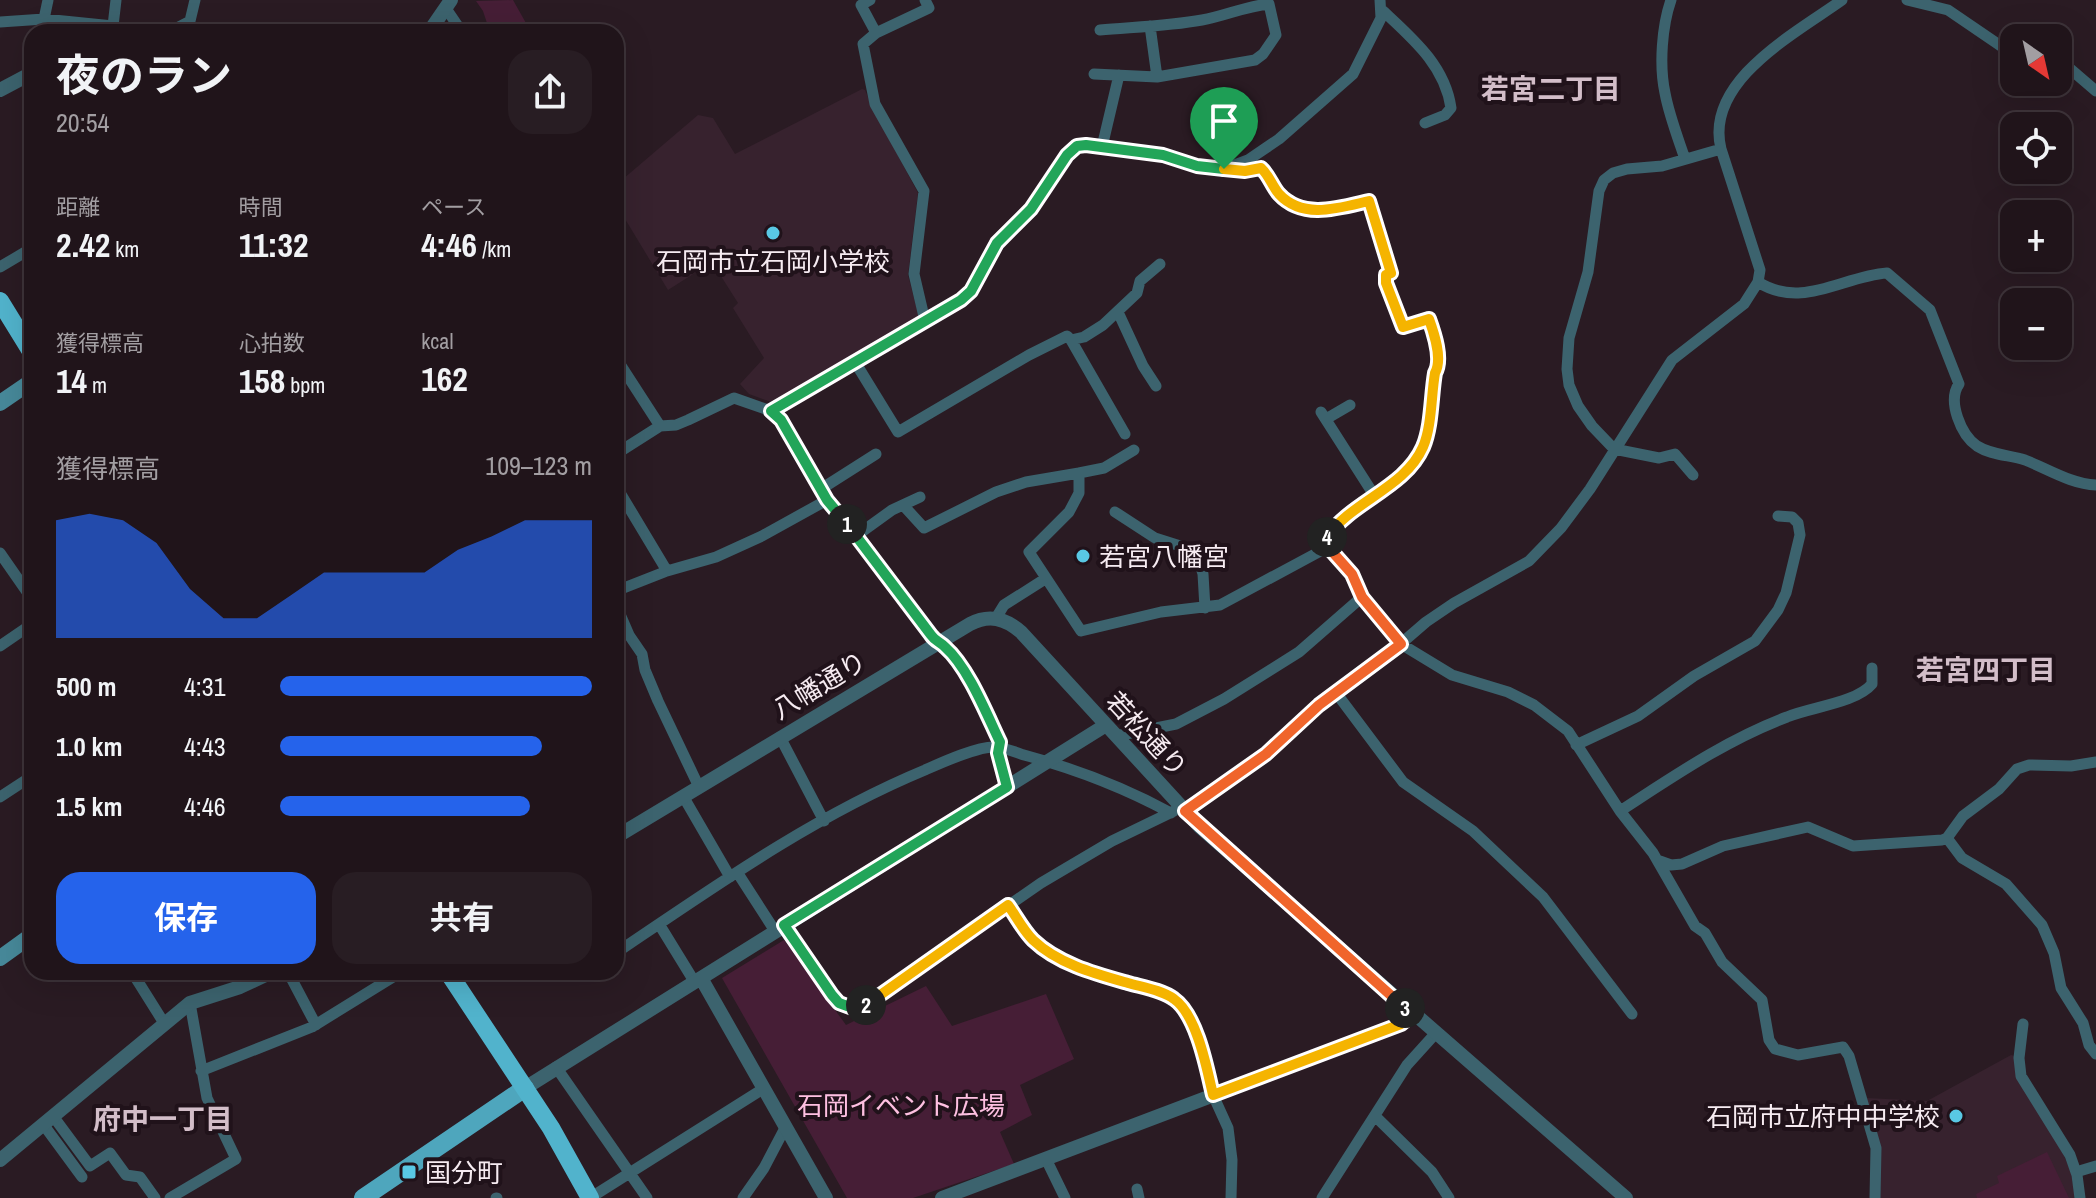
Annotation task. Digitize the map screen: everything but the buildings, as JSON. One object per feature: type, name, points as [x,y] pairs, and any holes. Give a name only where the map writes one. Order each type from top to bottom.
[{"type":"highway","points":[[0,301],[24,340]]},
{"type":"highway","points":[[453,980],[551,1128],[590,1198]]},
{"type":"main road","points":[[0,403],[24,386]]},
{"type":"main road","points":[[0,958],[24,941]]},
{"type":"main road","points":[[363,1198],[525,1088]]},
{"type":"street","points":[[44,19],[48,0]]},
{"type":"street","points":[[115,24],[116,0]]},
{"type":"street","points":[[184,24],[190,21],[195,0]]},
{"type":"street","points":[[870,0],[861,5],[876,33]]},
{"type":"street","points":[[925,0],[929,8],[876,33],[863,44],[875,104],[924,191],[914,274],[925,321]]},
{"type":"street","points":[[1671,0],[1667,11],[1662,66],[1665,93],[1685,159]]},
{"type":"street","points":[[683,796],[733,874],[839,1003],[858,1010],[1008,905],[1112,841],[1179,810],[1266,754],[1319,705],[1426,622],[1529,561],[1561,528],[1672,360],[1744,304],[1758,282],[1758,263],[1717,135],[1722,116],[1743,74],[1842,0]]},
{"type":"street","points":[[1907,0],[1948,10],[2000,45]]},
{"type":"street","points":[[434,24],[448,4],[458,24]]},
{"type":"street","points":[[1094,74],[1157,77],[1255,60],[1276,35],[1269,4],[1249,6],[1239,12],[1200,21],[1100,30]]},
{"type":"street","points":[[1380,5],[1436,66],[1449,91],[1451,108],[1445,115],[1425,123]]},
{"type":"street","points":[[1224,169],[1259,154],[1345,83],[1359,64],[1381,18],[1380,5]]},
{"type":"street","points":[[0,22],[44,19],[80,24]]},
{"type":"street","points":[[1150,26],[1157,77]]},
{"type":"street","points":[[2072,70],[2096,91]]},
{"type":"street","points":[[1102,147],[1119,75]]},
{"type":"street","points":[[0,90],[24,77]]},
{"type":"street","points":[[771,411],[941,313],[971,291],[997,243],[1031,209],[1067,155],[1077,146],[1163,155],[1211,169],[1245,171],[1261,168],[1280,196],[1289,203],[1314,211],[1369,201],[1391,273],[1386,275],[1386,283],[1403,327],[1429,319],[1439,366],[1431,396],[1426,438],[1410,469],[1332,529],[1325,539],[1328,547],[1352,574],[1362,597],[1401,644],[1452,675],[1508,692],[1534,705],[1568,731],[1620,811],[1657,860],[1695,926],[1705,933],[1722,962],[1762,1000],[1769,1040],[1775,1049],[1798,1055],[1843,1047],[1847,1051],[1876,1148],[1875,1198]]},
{"type":"street","points":[[1693,475],[1675,454],[1659,458],[1614,449],[1592,426],[1578,406],[1569,385],[1569,338],[1593,249],[1599,191],[1604,180],[1613,173],[1627,169],[1662,166],[1721,149]]},
{"type":"street","points":[[0,267],[24,253]]},
{"type":"street","points":[[1071,340],[1084,337],[1118,312],[1137,293],[1140,281],[1160,264]]},
{"type":"street","points":[[1758,282],[1775,291],[1799,293],[1823,291],[1874,274],[1887,273],[1930,310],[1959,384],[1955,389],[1954,401],[1969,439],[1987,451],[2022,459],[2083,484],[2096,485]]},
{"type":"street","points":[[1118,312],[1143,366],[1156,386]]},
{"type":"street","points":[[855,362],[898,432],[1067,336],[1125,434]]},
{"type":"street","points":[[624,370],[660,426]]},
{"type":"street","points":[[624,449],[660,426],[688,420],[734,398],[771,411],[781,420],[827,500],[937,643],[944,646],[970,680],[1000,742],[998,753],[1007,787]]},
{"type":"street","points":[[1350,405],[1324,415],[1374,495]]},
{"type":"street","points":[[903,505],[924,528],[996,492],[1026,482],[1104,468],[1134,450]]},
{"type":"street","points":[[821,489],[876,454]]},
{"type":"street","points":[[1079,473],[1079,493],[1069,512],[1029,552],[1081,631],[1161,612],[1205,608],[1227,601],[1328,547]]},
{"type":"street","points":[[856,536],[920,497]]},
{"type":"street","points":[[624,499],[667,571]]},
{"type":"street","points":[[624,588],[716,557],[827,500]]},
{"type":"street","points":[[1115,512],[1155,538],[1196,551],[1203,574],[1205,608]]},
{"type":"street","points":[[1576,745],[1638,716],[1694,676],[1755,641],[1778,610],[1786,593],[1800,535],[1798,523],[1792,517],[1778,516]]},
{"type":"street","points":[[0,553],[24,587]]},
{"type":"street","name":"八幡通り","points":[[624,832],[937,643],[979,619],[996,618],[1004,605],[1045,579]]},
{"type":"street","points":[[525,1088],[1049,761],[1111,730],[1176,724],[1224,699],[1299,652],[1362,597]]},
{"type":"street","name":"若松通り","points":[[996,618],[1021,632],[1179,810],[1626,1198]]},
{"type":"street","points":[[624,623],[642,654],[658,701],[699,787]]},
{"type":"street","points":[[0,646],[24,630]]},
{"type":"street","points":[[1620,811],[1702,758],[1743,736],[1788,716],[1861,694],[1872,684],[1872,668]]},
{"type":"street","points":[[1337,694],[1403,782],[1473,831],[1543,897],[1632,1014]]},
{"type":"street","points":[[780,737],[824,821]]},
{"type":"street","points":[[624,948],[733,874],[893,782],[993,747],[1049,761],[1179,810]]},
{"type":"street","points":[[1657,860],[1671,865],[1682,864],[1723,846],[1808,827],[1853,846],[1947,838],[1963,816],[1999,789],[2017,769],[2029,765],[2071,766],[2096,762]]},
{"type":"street","points":[[0,797],[24,783]]},
{"type":"street","points":[[1947,838],[1962,858],[2006,884],[2042,925],[2054,953],[2061,988],[2083,1023],[2089,1045],[2096,1054]]},
{"type":"street","points":[[1008,905],[1035,942],[1089,972],[1174,998],[1184,1009],[1206,1062],[1213,1095],[1228,1128],[1232,1160],[1231,1198]]},
{"type":"street","points":[[659,924],[698,979],[826,1198]]},
{"type":"street","points":[[137,980],[164,1023]]},
{"type":"street","points":[[0,1160],[190,1003],[255,980]]},
{"type":"street","points":[[292,980],[316,1025]]},
{"type":"street","points":[[201,1071],[270,1046],[316,1025],[388,980]]},
{"type":"street","points":[[170,1198],[236,1159],[207,1098],[190,1003]]},
{"type":"street","points":[[942,1198],[1401,1024],[1413,1014]]},
{"type":"street","points":[[2023,1024],[2019,1058],[2021,1076],[2056,1130],[2076,1172],[2080,1198]]},
{"type":"street","points":[[1322,1198],[1407,1065],[1435,1034]]},
{"type":"street","points":[[556,1067],[647,1198]]},
{"type":"street","points":[[590,1198],[763,1089]]},
{"type":"street","points":[[1375,1116],[1432,1172],[1449,1198]]},
{"type":"street","points":[[48,1120],[82,1177]]},
{"type":"street","points":[[48,1120],[90,1166],[110,1153],[126,1175],[140,1177],[155,1198]]},
{"type":"street","points":[[743,1198],[764,1168],[785,1128]]},
{"type":"street","points":[[1046,1159],[1065,1198]]},
{"type":"street","points":[[2076,1172],[2096,1166]]},
{"type":"shaded area","name":"石岡市立石岡小学校","points":[[862,89],[918,193],[908,275],[919,317],[771,402],[749,394],[740,384],[764,358],[733,308],[738,303],[712,262],[668,290],[624,217],[624,178],[698,115],[713,118],[735,154]]},
{"type":"shaded area","name":"石岡市立府中中学校","points":[[2011,1055],[2015,1056],[2062,1151],[2071,1172],[2075,1198],[1878,1198],[1866,1098],[1927,1101]]},
{"type":"green space","points":[[513,0],[526,24],[487,24],[476,1]]},
{"type":"green space","name":"石岡イベント広場","points":[[784,940],[846,1025],[926,986],[952,1026],[1046,994],[1074,1059],[1020,1085],[1032,1115],[1000,1132],[1014,1164],[913,1198],[847,1198],[722,978]]},
{"type":"green space","points":[[2047,1152],[2069,1198],[1977,1198],[1976,1194],[1999,1183],[1997,1176]]},
{"type":"place","name":"石岡市立石岡小学校","points":[[773,233]]},
{"type":"place","name":"若宮八幡宮","points":[[1083,556]]},
{"type":"place","name":"石岡市立府中中学校","points":[[1956,1116]]},
{"type":"place","name":"国分町","points":[[409,1172]]},
{"type":"district","name":"若宮二丁目","points":[[1551,89]]},
{"type":"district","name":"若宮四丁目","points":[[1986,670]]},
{"type":"district","name":"府中一丁目","points":[[163,1119]]},
{"type":"route","points":[[1077,146],[1163,155],[1197,166],[1224,169],[1245,171],[1261,168],[1280,196],[1289,203],[1314,211],[1369,201],[1391,273],[1386,275],[1386,283],[1403,327],[1429,319],[1439,366],[1435,373],[1426,438],[1410,469],[1344,517],[1325,539],[1328,547],[1352,574],[1362,597],[1401,644],[1319,705],[1266,754],[1185,811],[1413,1014],[1401,1024],[1213,1095],[1206,1062],[1194,1030],[1184,1009],[1174,998],[1089,972],[1064,959],[1035,942],[1008,905],[858,1010],[839,1003],[832,995],[784,925],[1007,787],[998,753],[1000,742],[970,680],[944,646],[937,643],[827,500],[781,420],[771,411],[961,300],[971,291],[997,243],[1031,209],[1067,155],[1077,146]]}]
